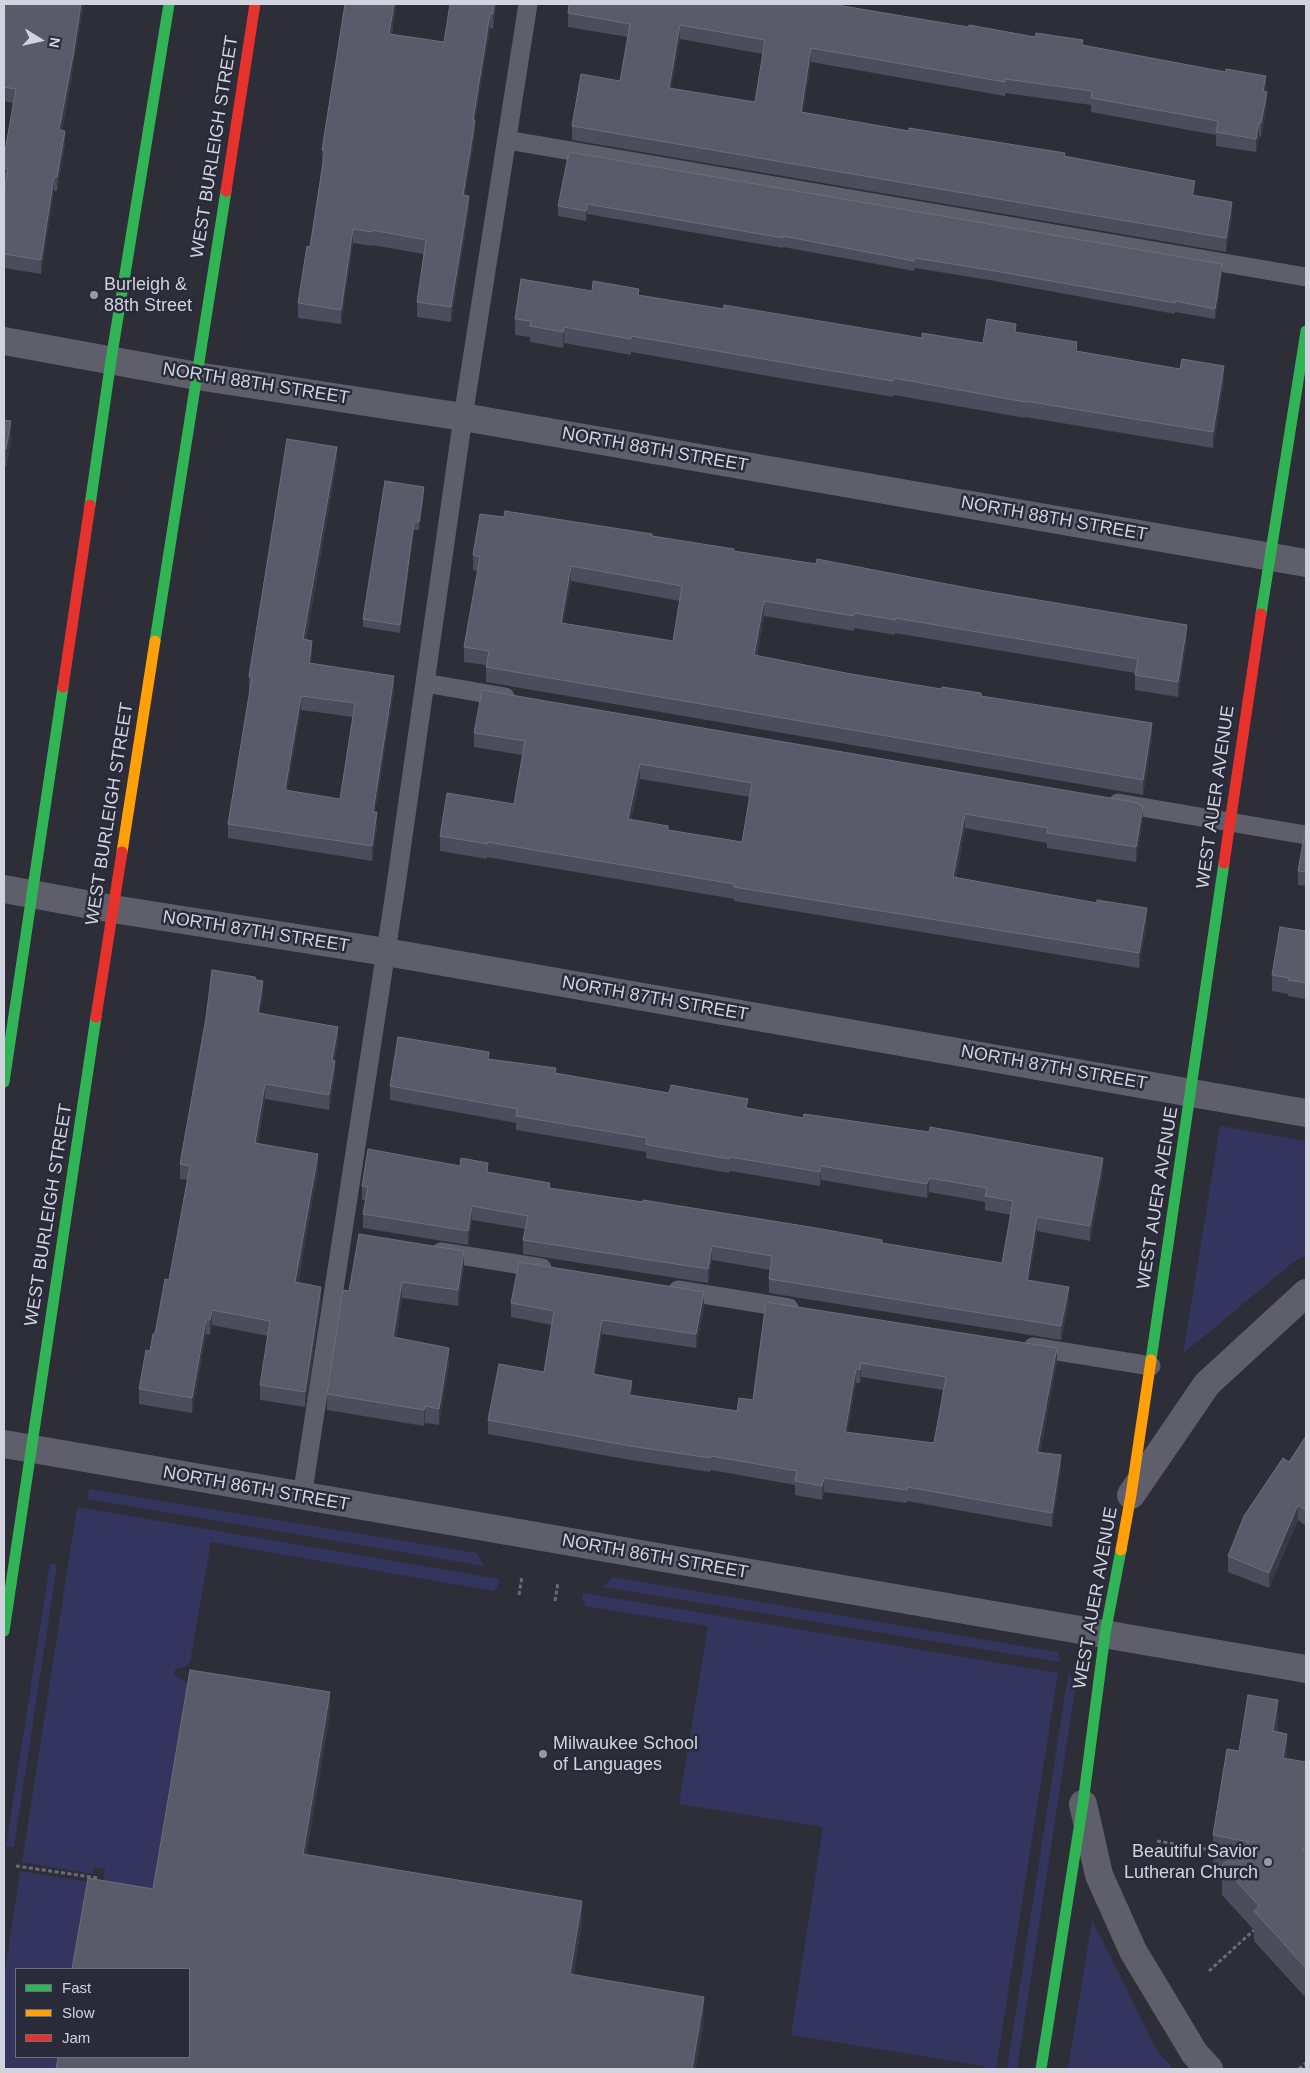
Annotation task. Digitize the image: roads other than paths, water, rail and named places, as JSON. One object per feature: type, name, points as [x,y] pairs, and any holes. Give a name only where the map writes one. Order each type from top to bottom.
[{"type":"main road","points":[[4,1082],[34,895],[111,360],[169,4]]},
{"type":"main road","name":"WEST BURLEIGH STREET","points":[[4,1631],[113,909],[255,4]]},
{"type":"main road","name":"WEST AUER AVENUE","points":[[1041,2069],[1083,1802],[1105,1634],[1131,1495],[1151,1366],[1230,823],[1306,331]]},
{"type":"street","name":"NORTH 88TH STREET","points":[[4,341],[197,376],[463,417],[1306,563]]},
{"type":"street","name":"NORTH 87TH STREET","points":[[4,889],[113,909],[386,952],[1306,1113]]},
{"type":"street","points":[[1131,1495],[1207,1384],[1306,1293]]},
{"type":"street","name":"NORTH 86TH STREET","points":[[4,1444],[302,1497],[1306,1668]]},
{"type":"street","points":[[1083,1802],[1099,1875],[1133,1951],[1195,2054],[1209,2069]]},
{"type":"lane","points":[[302,1497],[386,952],[463,417],[528,4]]},
{"type":"lane","points":[[507,140],[1306,276]]},
{"type":"lane","points":[[425,684],[522,700]]},
{"type":"lane","points":[[1098,800],[1306,835]]},
{"type":"lane","points":[[342,1236],[362,1239]]},
{"type":"lane","points":[[421,1248],[559,1271]]},
{"type":"lane","points":[[658,1286],[805,1310]]},
{"type":"lane","points":[[1012,1344],[1151,1366]]},
{"type":"place","name":"Burleigh & 88th Street","points":[[94,295]]},
{"type":"place","name":"Milwaukee School of Languages","points":[[543,1754]]},
{"type":"place","name":"Beautiful Savior Lutheran Church","points":[[1268,1862]]}]
